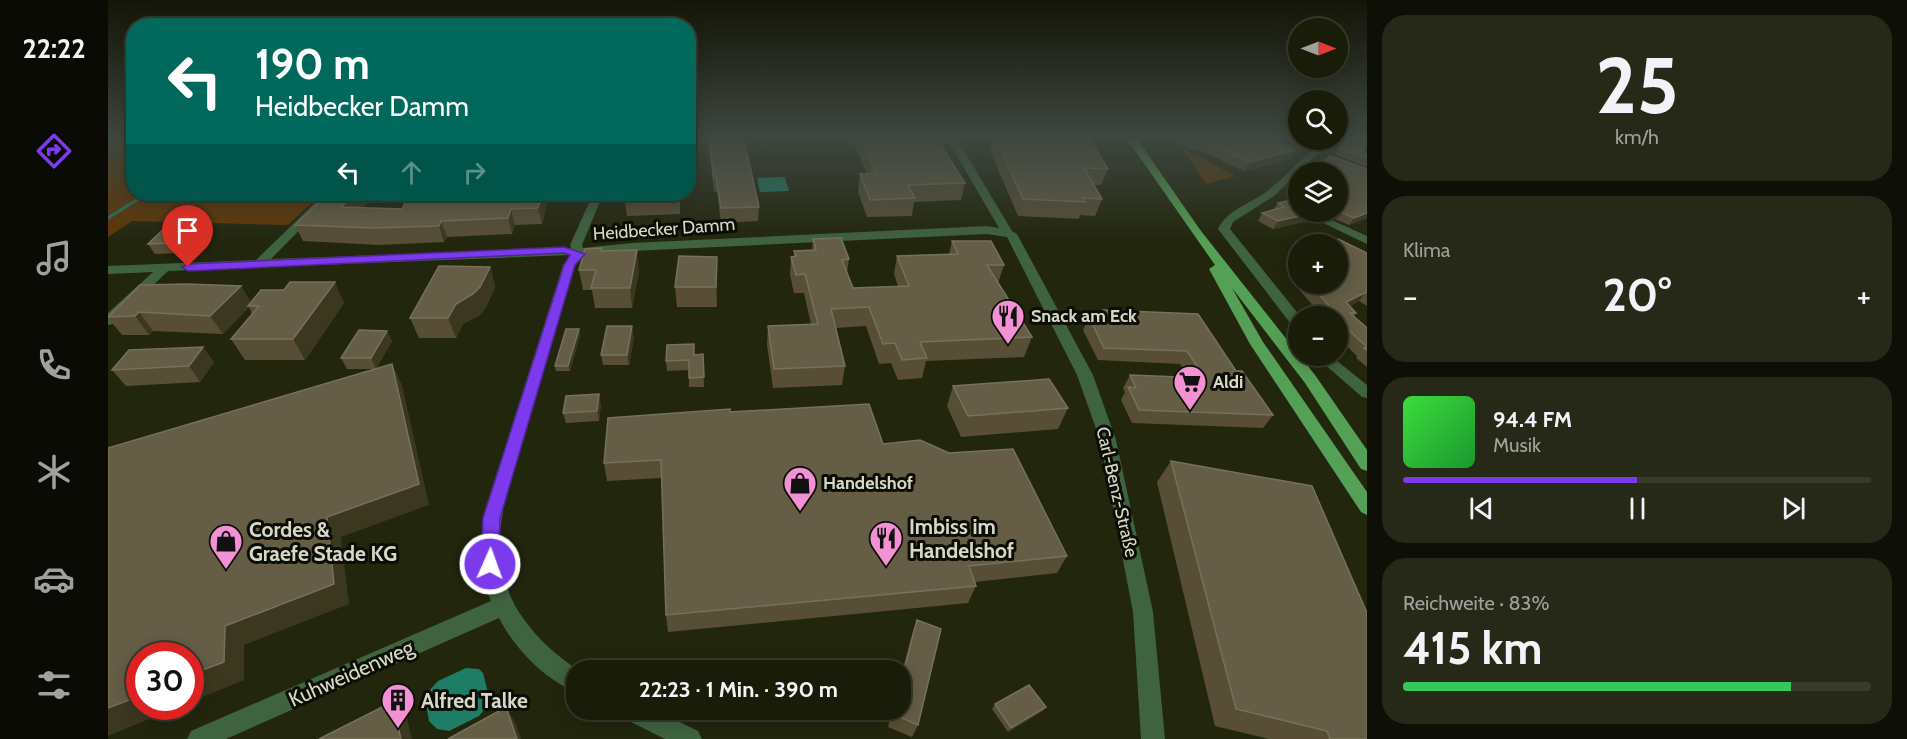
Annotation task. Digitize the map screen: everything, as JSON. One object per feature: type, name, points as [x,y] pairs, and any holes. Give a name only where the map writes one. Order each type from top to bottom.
[{"type":"main road","points":[[1156,173],[1197,234],[1287,347],[1367,464]]},
{"type":"main road","points":[[1197,234],[1257,344],[1367,507]]},
{"type":"street","name":"Carl-Benz-Straße","points":[[972,173],[1007,232],[1014,236],[1020,247],[1085,375],[1108,440],[1143,612],[1153,739]]},
{"type":"street","points":[[1288,311],[1224,229],[1228,220],[1238,213],[1275,196],[1295,173]]},
{"type":"street","points":[[259,264],[323,201]]},
{"type":"street","points":[[566,676],[531,645],[503,606],[490,564],[491,518],[569,265],[572,259],[580,254],[576,245],[595,201]]},
{"type":"street","points":[[1328,222],[1367,240]]},
{"type":"street","name":"Heidbecker Damm","points":[[108,270],[564,250],[580,254],[597,249],[726,242],[977,231],[1007,232]]},
{"type":"street","points":[[108,321],[164,268]]},
{"type":"street","points":[[1334,366],[1367,393]]},
{"type":"street","name":"Kuhweidenweg","points":[[199,739],[503,606]]},
{"type":"street","points":[[651,720],[690,739]]},
{"type":"shaded area","points":[[108,173],[126,173],[126,201],[314,201],[288,225],[132,221],[108,237]]},
{"type":"shaded area","points":[[1199,173],[1230,173],[1235,176],[1206,184]]},
{"type":"water","points":[[785,177],[789,191],[760,192],[757,178]]},
{"type":"water","points":[[466,668],[479,669],[483,673],[489,697],[488,705],[479,716],[449,731],[437,729],[429,721],[425,699],[428,692],[438,681]]},
{"type":"building","points":[[714,173],[752,173],[759,207],[721,208],[716,177]]},
{"type":"building","points":[[959,173],[965,183],[908,185],[915,198],[870,200],[860,174]]},
{"type":"building","points":[[1012,173],[1087,173],[1102,199],[1083,198],[1085,202],[1023,199]]},
{"type":"building","points":[[1348,173],[1367,173],[1367,213],[1354,218],[1348,215]]},
{"type":"building","points":[[321,201],[347,201],[341,207],[402,209],[406,201],[540,201],[538,208],[511,209],[508,218],[441,221],[439,226],[372,228],[295,225]]},
{"type":"building","points":[[1288,201],[1288,219],[1278,221],[1262,213],[1284,207],[1278,203]]},
{"type":"building","points":[[192,221],[171,243],[148,244],[171,222]]},
{"type":"building","points":[[841,238],[849,259],[842,260],[853,288],[909,286],[897,256],[958,254],[952,241],[991,241],[1004,265],[987,265],[1032,337],[920,342],[927,358],[902,360],[895,343],[883,344],[869,307],[831,309],[845,366],[774,369],[768,326],[818,324],[805,274],[796,275],[791,257],[796,256],[794,251],[816,250],[813,239]]},
{"type":"building","points":[[1348,244],[1367,253],[1367,292],[1346,302],[1356,313],[1350,313],[1367,328],[1367,347],[1348,330],[1348,306],[1329,306],[1319,294],[1348,294]]},
{"type":"building","points":[[602,248],[601,251],[637,250],[630,288],[591,288],[596,270],[579,270],[585,249]]},
{"type":"building","points":[[679,256],[717,257],[716,287],[675,287]]},
{"type":"building","points":[[439,266],[490,267],[480,287],[456,304],[448,318],[410,318]]},
{"type":"building","points":[[290,282],[335,282],[293,339],[231,339],[259,306],[248,306],[261,290],[284,290]]},
{"type":"building","points":[[140,285],[241,286],[210,316],[139,312],[135,316],[108,317]]},
{"type":"building","points":[[1103,310],[1198,314],[1236,371],[1242,371],[1273,415],[1139,410],[1128,387],[1136,388],[1130,375],[1205,378],[1187,351],[1104,348],[1089,317],[1106,318]]},
{"type":"building","points":[[607,326],[632,326],[627,355],[601,355]]},
{"type":"building","points":[[566,329],[579,329],[568,366],[555,366]]},
{"type":"building","points":[[359,330],[387,331],[371,358],[341,358]]},
{"type":"building","points":[[694,344],[694,355],[703,354],[704,377],[689,378],[689,360],[666,361],[667,345]]},
{"type":"building","points":[[203,347],[189,366],[112,370],[129,350]]},
{"type":"building","name":"Cordes & Graefe Stade KG","points":[[392,364],[419,484],[327,517],[334,584],[225,626],[224,662],[204,670],[204,642],[126,642],[126,701],[108,708],[108,448]]},
{"type":"building","points":[[1049,379],[1068,408],[968,416],[953,386]]},
{"type":"building","points":[[599,394],[597,411],[563,413],[566,396]]},
{"type":"building","name":"Handelshof","points":[[869,404],[883,444],[920,440],[949,453],[1013,449],[1067,556],[969,566],[976,586],[666,615],[661,460],[604,463],[608,418],[730,409],[730,412]]},
{"type":"building","points":[[1171,461],[1312,486],[1367,613],[1367,739],[1330,739],[1327,731],[1236,709]]},
{"type":"building","points":[[917,620],[941,629],[918,725],[907,720],[911,720],[911,660],[907,660]]},
{"type":"building","points":[[1029,685],[1046,707],[1011,728],[995,704]]},
{"type":"building","points":[[392,702],[401,739],[319,739]]},
{"type":"building","points":[[506,707],[517,739],[448,739]]},
{"type":"waterway","points":[[108,218],[135,201]]},
{"type":"place","name":"Snack am Eck","points":[[1008,345]]},
{"type":"place","name":"Aldi","points":[[1190,411]]},
{"type":"place","name":"Handelshof","points":[[800,512]]},
{"type":"place","name":"Imbiss im Handelshof","points":[[886,567]]},
{"type":"place","name":"Cordes & Graefe Stade KG","points":[[226,570]]},
{"type":"place","name":"Alfred Talke","points":[[398,729]]},
{"type":"route","points":[[188,267],[564,250],[580,254],[572,259],[569,265],[491,518],[490,564]]}]
